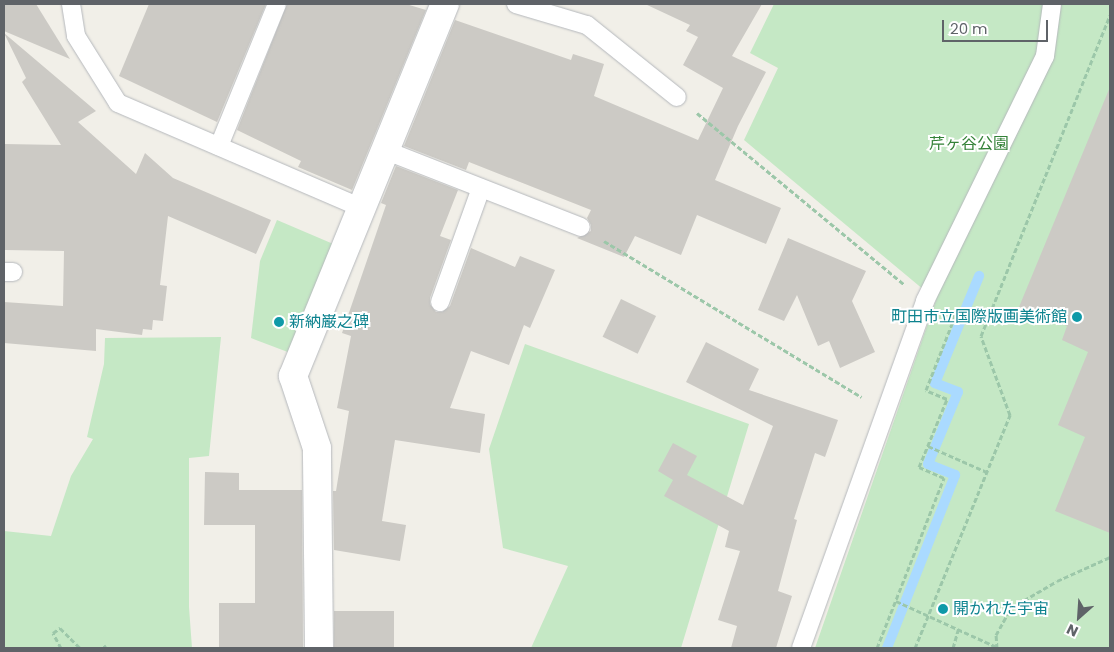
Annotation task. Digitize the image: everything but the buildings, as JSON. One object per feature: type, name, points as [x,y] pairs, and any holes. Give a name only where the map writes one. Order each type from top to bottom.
[{"type":"street","points":[[319,648],[317,448],[294,376],[387,151],[445,4]]},
{"type":"lane","points":[[71,4],[76,36],[118,103],[362,208]]},
{"type":"lane","points":[[219,146],[277,4]]},
{"type":"lane","points":[[516,4],[587,26],[677,97]]},
{"type":"lane","points":[[801,648],[884,410],[925,301],[1045,56],[1052,4]]},
{"type":"lane","points":[[387,151],[581,227]]},
{"type":"lane","points":[[440,302],[481,188]]},
{"type":"path","points":[[915,648],[1010,415],[981,336],[1110,15]]},
{"type":"path","points":[[677,97],[925,301]]},
{"type":"path","points":[[581,227],[884,410]]},
{"type":"path","points":[[877,648],[897,602],[944,478],[919,468],[930,447],[948,399],[926,390],[955,316],[946,312],[949,304]]},
{"type":"path","points":[[930,447],[987,472]]},
{"type":"path","points":[[897,602],[997,648],[996,635],[1011,608],[1057,582],[1110,557]]},
{"type":"path","points":[[61,648],[53,632],[60,628],[80,648]]},
{"type":"path","points":[[953,648],[958,630]]},
{"type":"green space","name":"芹ヶ谷公園","points":[[774,4],[1110,4],[1110,648],[815,648],[936,300],[744,140],[778,68],[750,53]]},
{"type":"green space","points":[[277,220],[338,246],[293,354],[251,338],[260,261]]},
{"type":"green space","points":[[221,337],[209,456],[189,458],[189,607],[192,648],[4,648],[4,531],[51,536],[71,476],[93,439],[87,437],[104,364],[105,338]]},
{"type":"green space","points":[[525,344],[749,424],[681,648],[531,648],[568,566],[503,548],[489,449]]},
{"type":"waterway","points":[[887,648],[955,475],[928,464],[958,392],[935,383],[979,276]]},
{"type":"place","name":"町田市立国際版画美術館","points":[[1077,317]]},
{"type":"place","name":"新納巌之碑","points":[[279,322]]},
{"type":"place","name":"開かれた宇宙","points":[[943,609]]}]
